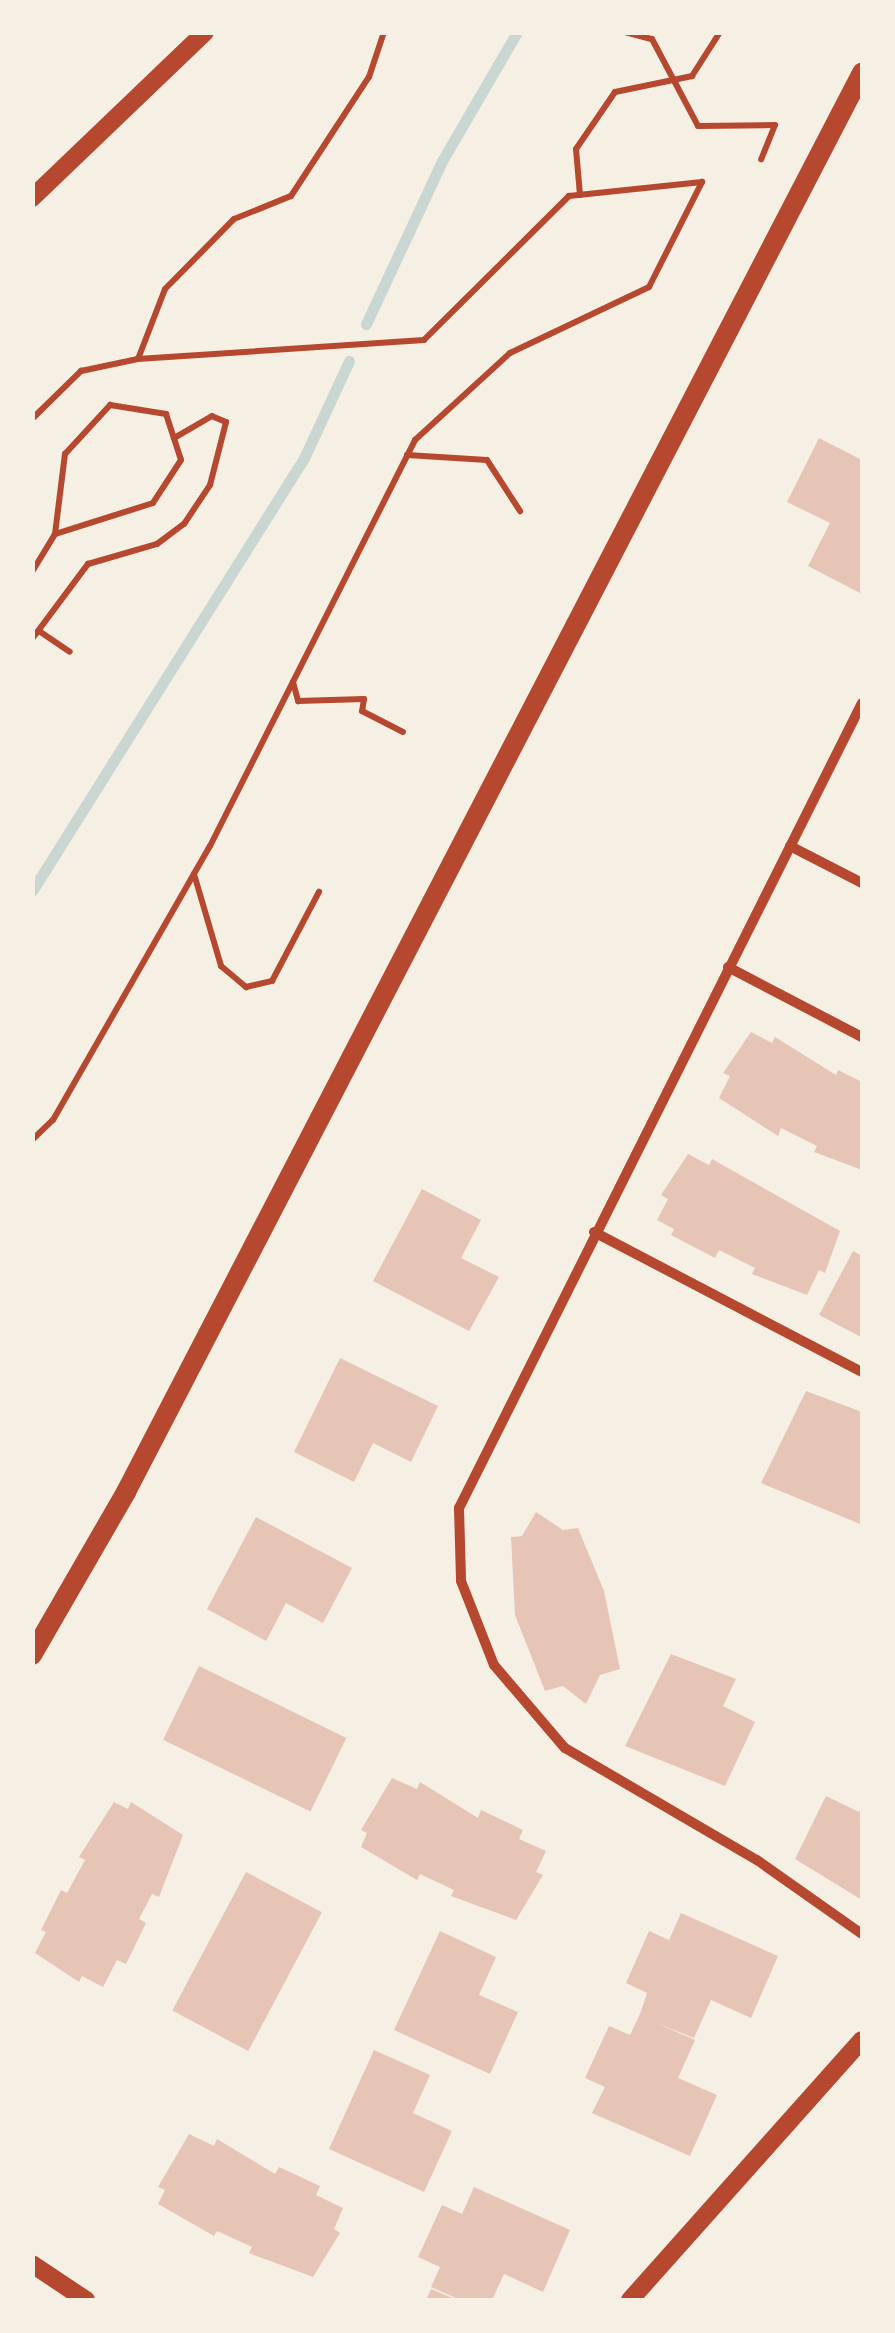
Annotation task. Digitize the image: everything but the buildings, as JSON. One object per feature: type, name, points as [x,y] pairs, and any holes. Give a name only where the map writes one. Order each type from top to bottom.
[{"type":"main road","points":[[32,1655],[126,1492],[862,73]]},
{"type":"street","points":[[32,198],[205,32]]},
{"type":"street","points":[[861,711],[594,1232],[459,1508],[461,1581],[494,1665],[566,1748],[757,1860],[862,1934]]},
{"type":"street","points":[[790,846],[862,884]]},
{"type":"street","points":[[728,967],[862,1038]]},
{"type":"street","points":[[594,1232],[862,1372]]},
{"type":"street","points":[[630,2300],[862,2040]]},
{"type":"street","points":[[32,2264],[86,2300]]},
{"type":"path","points":[[138,359],[165,289],[234,220],[291,196],[370,77],[384,32]]},
{"type":"path","points":[[625,32],[654,36],[698,126],[774,125],[761,159]]},
{"type":"path","points":[[580,195],[576,148],[616,92],[692,76],[720,32]]},
{"type":"path","points":[[32,419],[81,371],[138,359],[424,340],[569,196],[702,182],[649,287],[510,353],[414,440],[194,874],[53,1120],[32,1140]]},
{"type":"path","points":[[32,572],[54,534],[66,454],[110,405],[166,414],[181,460],[153,504],[54,534]]},
{"type":"path","points":[[32,639],[88,564],[157,544],[184,524],[210,486],[226,422],[212,416],[174,438]]},
{"type":"path","points":[[407,456],[487,460],[520,511]]},
{"type":"path","points":[[39,631],[70,652]]},
{"type":"path","points":[[293,682],[298,701],[364,699],[362,711],[403,732]]},
{"type":"path","points":[[194,874],[221,966],[246,987],[272,982],[319,892]]},
{"type":"waterway","points":[[366,324],[442,161],[517,32]]},
{"type":"waterway","points":[[32,891],[304,458],[349,361]]}]
